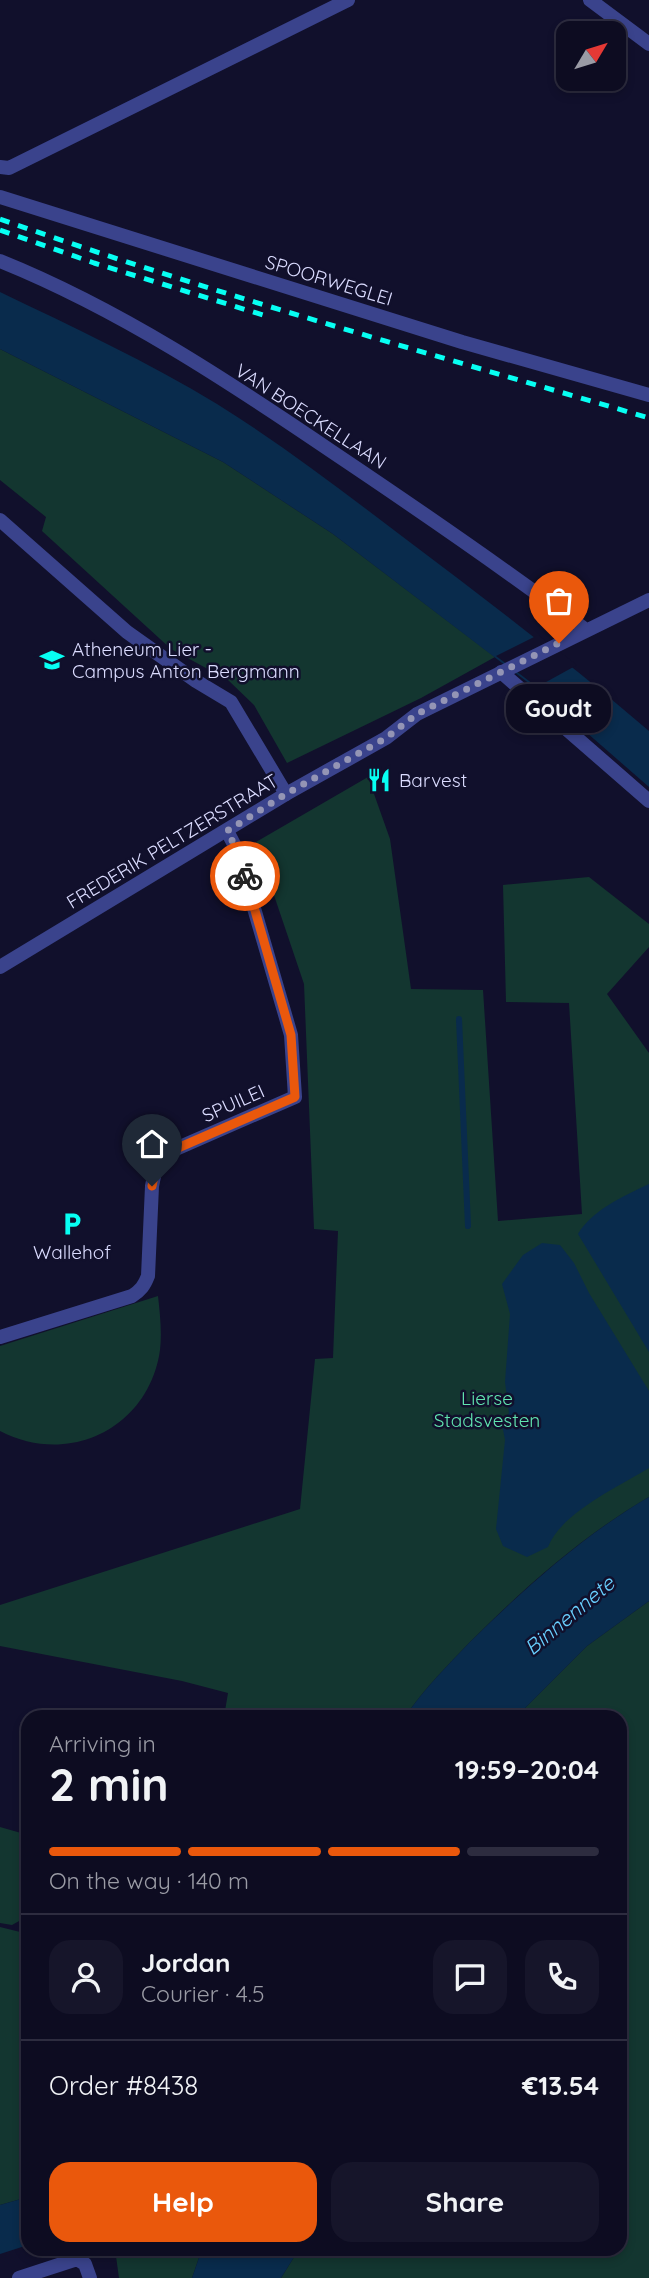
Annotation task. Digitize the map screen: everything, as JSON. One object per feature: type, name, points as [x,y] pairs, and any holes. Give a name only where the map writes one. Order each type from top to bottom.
[{"type":"street","points":[[0,167],[9,168],[348,0]]},
{"type":"street","points":[[590,0],[649,44]]},
{"type":"street","name":"SPOORWEGLEI","points":[[0,197],[462,342],[649,395]]},
{"type":"street","name":"VAN BOECKELLAAN","points":[[0,261],[52,282],[104,309],[264,405],[586,630]]},
{"type":"street","points":[[0,520],[127,632],[230,702],[286,794]]},
{"type":"street","name":"FREDERIK PELTZERSTRAAT","points":[[0,967],[286,794],[386,738],[417,714],[649,600]]},
{"type":"street","points":[[504,670],[649,801]]},
{"type":"street","name":"SPUILEI","points":[[0,1337],[132,1296],[143,1288],[148,1276],[152,1186],[157,1162],[171,1151],[295,1097],[291,1035],[237,850],[227,831]]},
{"type":"street","points":[[19,2278],[77,2259],[87,2271]]},
{"type":"green space","points":[[0,349],[223,462],[333,534],[495,657],[421,698],[287,763],[254,705],[228,680],[171,649],[42,531],[46,517],[0,480]]},
{"type":"green space","name":"Lierse Stadsvesten","points":[[368,777],[390,839],[411,989],[483,990],[498,1221],[582,1214],[569,1003],[506,1002],[503,885],[589,877],[649,924],[649,947],[607,994],[649,1053],[649,1497],[600,1529],[532,1583],[452,1660],[410,1710],[225,1710],[228,1693],[182,1681],[0,1646],[0,1605],[300,1509],[315,1359],[333,1358],[338,1231],[314,1229],[304,984],[256,842]]},
{"type":"green space","points":[[158,1296],[161,1343],[153,1377],[140,1401],[123,1419],[102,1433],[78,1442],[53,1444],[26,1441],[0,1431],[0,1346]]},
{"type":"green space","points":[[649,1601],[649,2278],[281,2278],[295,2256],[627,2256],[627,1710],[523,1710],[587,1646]]},
{"type":"green space","points":[[0,1827],[21,1833],[21,1920],[12,1925],[0,1923]]},
{"type":"green space","points":[[0,1927],[21,1932],[21,2199],[0,2205]]},
{"type":"green space","points":[[116,2256],[200,2256],[192,2278],[119,2278]]},
{"type":"water","points":[[0,292],[137,359],[217,404],[314,470],[560,657],[649,731],[649,787],[539,691],[333,534],[223,462],[0,349]]},
{"type":"water","points":[[649,1184],[649,1352],[578,1234],[600,1211]]},
{"type":"water","points":[[542,1243],[560,1245],[574,1263],[589,1293],[649,1391],[649,1468],[577,1512],[555,1535],[548,1547],[527,1557],[503,1546],[496,1529],[505,1440],[502,1424],[509,1413],[505,1382],[510,1314],[502,1284],[523,1255]]},
{"type":"water","name":"Binnennete","points":[[649,1497],[649,1601],[587,1646],[523,1710],[410,1710],[452,1660],[532,1583],[624,1512]]},
{"type":"water","points":[[21,2199],[21,2247],[0,2254],[0,2205]]},
{"type":"water","points":[[200,2256],[295,2256],[281,2278],[192,2278]]},
{"type":"pier","points":[[538,635],[577,665],[537,687],[496,656]]},
{"type":"waterway","points":[[459,1019],[468,1226]]},
{"type":"railway","points":[[0,219],[242,298],[649,418]]},
{"type":"railway","points":[[0,230],[94,263],[263,315]]},
{"type":"way so far","points":[[245,876],[237,850],[227,831],[286,794],[386,738],[417,714],[559,643]]},
{"type":"place","name":"Goudt","points":[[559,643]]},
{"type":"place","name":"Atheneum Lier - Campus Anton Bergmann","points":[[52,660]]},
{"type":"place","name":"Barvest","points":[[379,780]]},
{"type":"place","name":"Wallehof","points":[[72,1224]]},
{"type":"route","points":[[152,1186],[157,1162],[171,1151],[295,1097],[291,1035],[245,876]]}]
